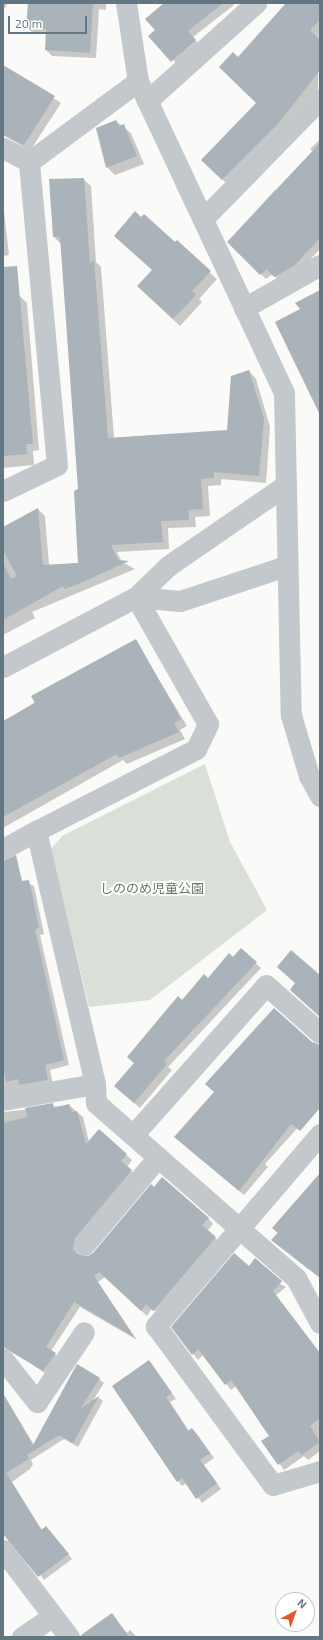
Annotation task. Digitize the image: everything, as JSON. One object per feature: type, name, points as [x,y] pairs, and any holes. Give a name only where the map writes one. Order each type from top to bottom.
[{"type":"street","points":[[126,3],[138,81],[284,393],[286,566],[292,715],[309,776],[320,796]]},
{"type":"street","points":[[148,100],[256,3]]},
{"type":"street","points":[[29,162],[138,81]]},
{"type":"street","points":[[203,219],[320,99]]},
{"type":"street","points":[[3,148],[29,162]]},
{"type":"street","points":[[3,491],[57,465],[29,162]]},
{"type":"street","points":[[244,308],[320,265]]},
{"type":"street","points":[[3,667],[136,597],[168,566],[286,485]]},
{"type":"street","points":[[136,597],[180,601],[286,566]]},
{"type":"street","points":[[3,849],[196,750],[208,724],[136,597]]},
{"type":"street","points":[[36,831],[95,1084],[96,1103],[296,1278],[320,1323]]},
{"type":"street","points":[[133,1135],[266,985],[320,1033]]},
{"type":"street","points":[[3,1100],[95,1084]]},
{"type":"street","points":[[320,1134],[156,1326],[273,1485],[320,1471]]},
{"type":"street","points":[[84,1245],[158,1157]]},
{"type":"street","points":[[3,1359],[37,1402],[84,1332]]},
{"type":"street","points":[[3,1550],[69,1637]]},
{"type":"street","points":[[22,1637],[53,1616]]},
{"type":"green space","name":"しののめ児童公園","points":[[205,764],[230,842],[267,910],[150,1000],[89,1007],[51,849],[62,836]]},
{"type":"building","points":[[28,3],[93,3],[90,53],[45,50],[46,29],[26,28]]},
{"type":"building","points":[[164,3],[223,3],[188,31],[196,40],[171,62],[148,36],[155,30],[145,19]]},
{"type":"building","points":[[286,3],[320,3],[320,20],[310,30],[320,40],[320,70],[278,124],[222,180],[201,160],[256,103],[219,67],[233,52],[238,57]]},
{"type":"building","points":[[3,65],[55,96],[24,145],[3,135]]},
{"type":"building","points":[[116,120],[119,126],[124,124],[137,156],[106,168],[96,128]]},
{"type":"building","points":[[320,143],[320,238],[294,266],[274,277],[267,269],[260,275],[227,242]]},
{"type":"building","points":[[84,178],[90,264],[94,259],[108,438],[227,430],[231,376],[249,370],[264,419],[259,476],[214,472],[214,478],[201,479],[203,509],[188,510],[189,520],[161,521],[163,542],[111,545],[118,560],[129,561],[76,585],[64,589],[63,586],[3,620],[3,563],[11,579],[17,576],[3,550],[3,527],[38,508],[43,565],[78,563],[74,491],[78,489],[60,237],[53,237],[49,179]]},
{"type":"building","points":[[135,211],[141,217],[144,214],[175,242],[177,240],[211,271],[192,291],[196,295],[173,319],[137,286],[152,270],[114,236]]},
{"type":"building","points":[[17,266],[33,444],[26,444],[27,454],[3,456],[3,267]]},
{"type":"building","points":[[320,290],[320,415],[275,322],[300,309],[295,303]]},
{"type":"building","points":[[136,639],[181,719],[174,723],[179,732],[119,758],[117,754],[3,817],[3,721],[35,703],[31,696]]},
{"type":"building","points":[[16,855],[22,881],[29,880],[39,928],[35,929],[64,1060],[45,1065],[48,1080],[19,1085],[18,1079],[6,1082],[3,1064],[3,861]]},
{"type":"building","points":[[241,948],[257,962],[164,1061],[167,1064],[134,1103],[114,1086],[134,1063],[127,1057],[178,996],[182,1000],[204,974],[208,978],[229,953],[233,957]]},
{"type":"building","points":[[291,950],[320,975],[320,1017],[290,990],[295,983],[277,967]]},
{"type":"building","points":[[274,1008],[312,1042],[320,1045],[320,1108],[300,1131],[291,1124],[239,1191],[174,1137],[214,1092],[205,1084]]},
{"type":"building","points":[[53,1103],[54,1108],[69,1104],[72,1112],[77,1111],[86,1144],[99,1129],[127,1154],[121,1161],[132,1170],[75,1238],[73,1249],[77,1254],[88,1256],[93,1253],[151,1184],[154,1187],[162,1177],[209,1218],[202,1225],[216,1237],[153,1311],[146,1304],[141,1311],[99,1272],[94,1276],[134,1337],[74,1302],[46,1347],[56,1353],[43,1371],[3,1347],[3,1123],[28,1117],[25,1108]]},
{"type":"building","points":[[320,1173],[320,1278],[271,1240],[278,1233],[272,1228]]},
{"type":"building","points":[[234,1253],[249,1266],[255,1258],[282,1281],[273,1291],[320,1353],[320,1418],[310,1426],[320,1442],[302,1455],[298,1451],[278,1465],[261,1441],[269,1436],[231,1380],[225,1385],[198,1349],[192,1355],[171,1327]]},
{"type":"building","points":[[149,1360],[172,1393],[166,1397],[188,1431],[192,1428],[210,1453],[200,1460],[217,1483],[196,1499],[182,1478],[177,1482],[112,1386]]},
{"type":"building","points":[[77,1364],[100,1378],[80,1409],[99,1396],[73,1443],[59,1435],[27,1455],[29,1459],[6,1473],[41,1530],[46,1526],[69,1554],[38,1577],[3,1534],[3,1394],[33,1445]]},
{"type":"building","points":[[112,1613],[129,1637],[81,1637],[81,1635]]}]
